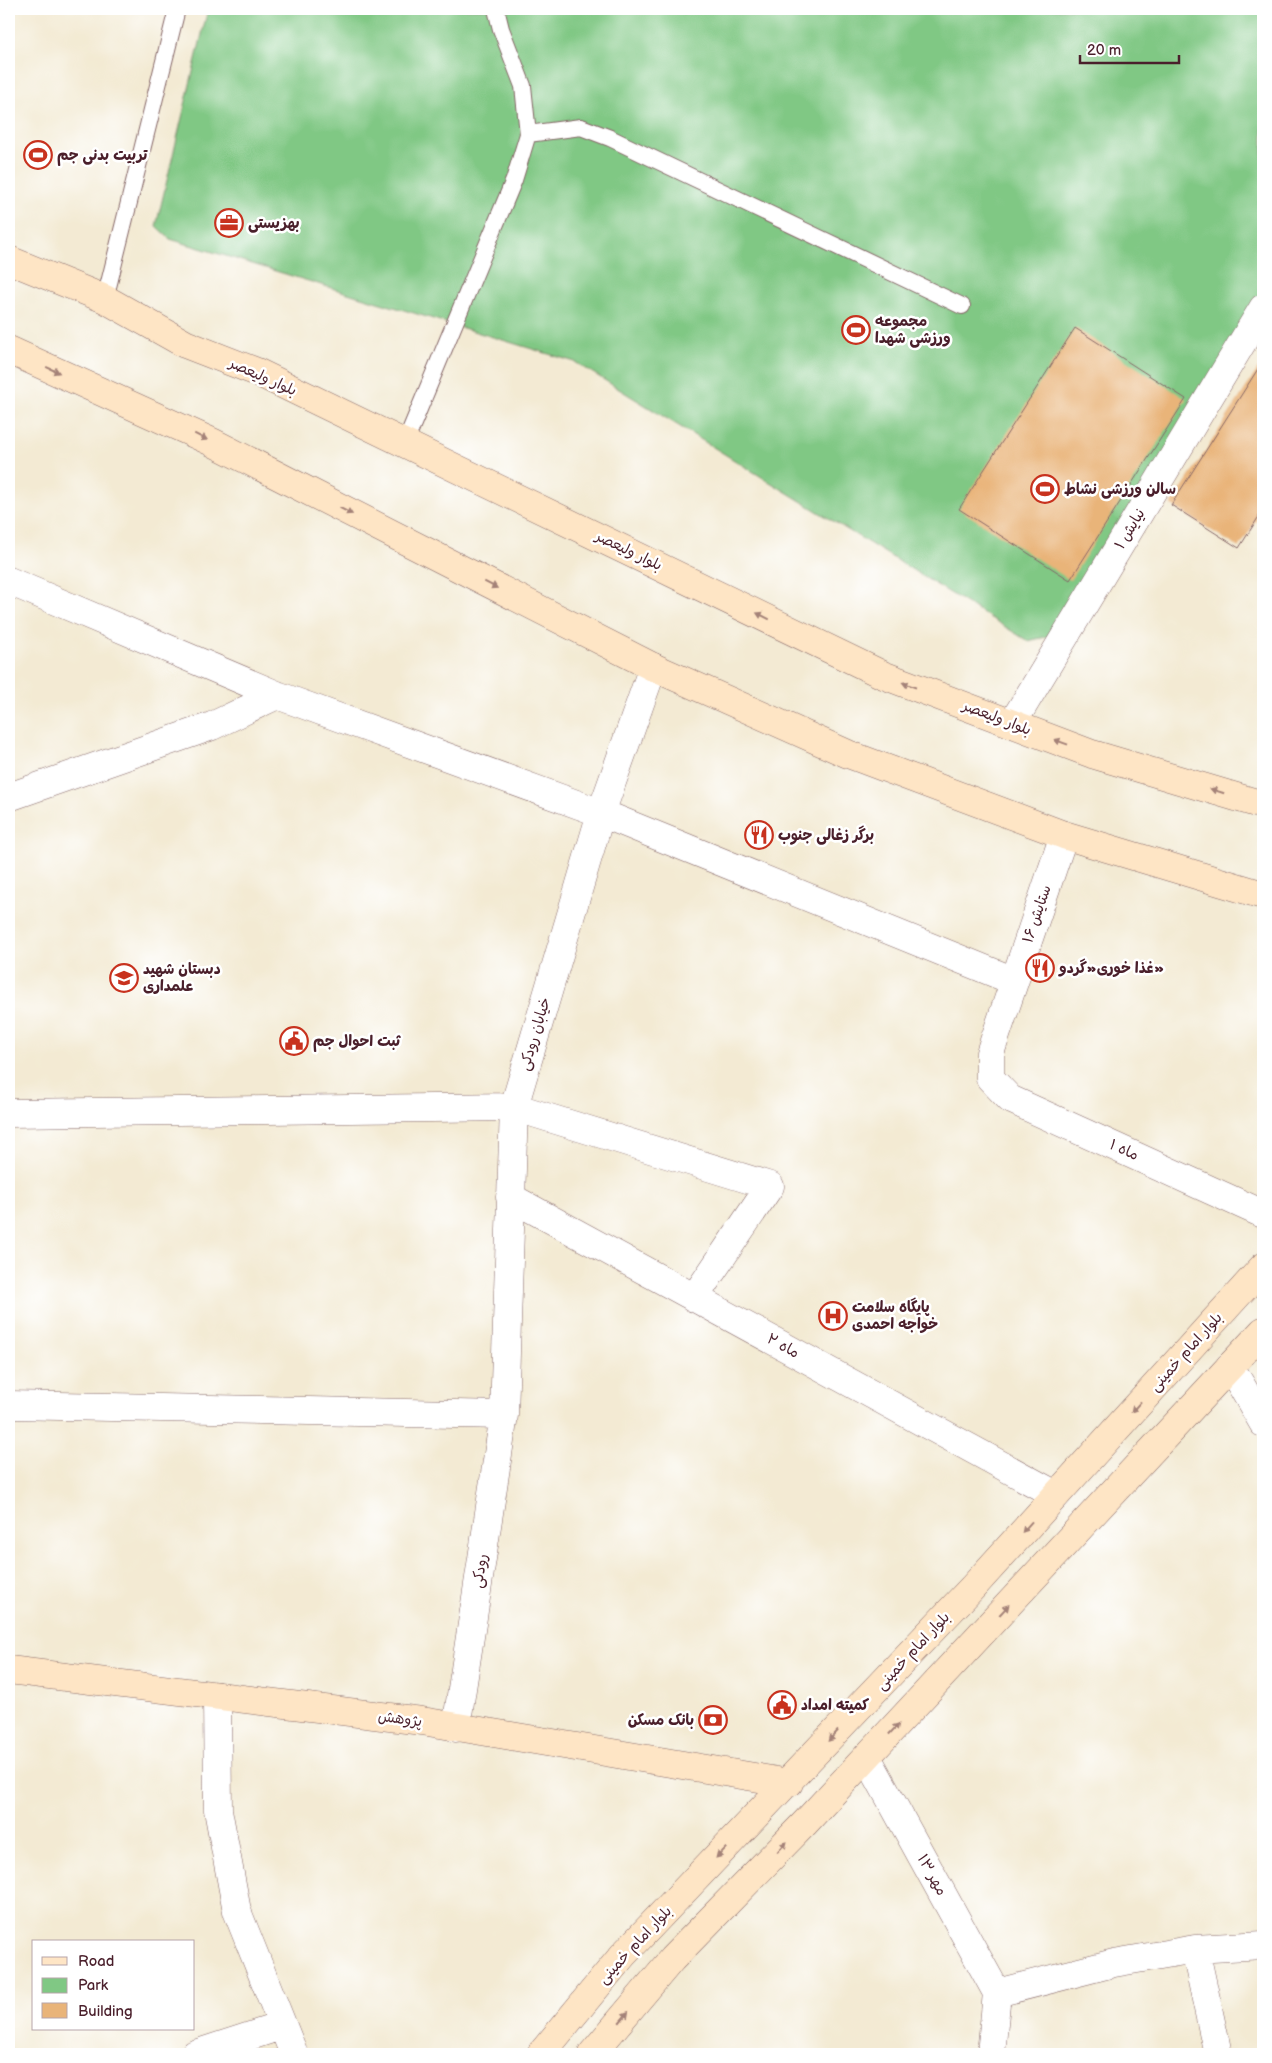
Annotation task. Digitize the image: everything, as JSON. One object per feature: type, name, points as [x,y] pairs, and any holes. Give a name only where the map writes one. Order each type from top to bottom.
[{"type":"street","name":"بلوار ولیعصر","points":[[9,260],[105,299],[185,344],[257,372],[883,675],[1092,754],[1263,805]]},
{"type":"street","name":"نیایش ۱","points":[[1012,724],[1263,308]]},
{"type":"street","points":[[9,350],[212,442],[653,668],[848,754],[1064,835],[1263,895]]},
{"type":"street","points":[[9,581],[276,696],[601,813],[1014,981]]},
{"type":"street","name":"خیابان رودکی","points":[[504,1415],[514,1107],[601,813],[653,668]]},
{"type":"street","points":[[9,797],[212,726],[276,696]]},
{"type":"street","name":"ستایش ۱۶","points":[[990,1078],[990,1053],[1064,835]]},
{"type":"street","name":"ماه ۱","points":[[990,1078],[1010,1099],[1263,1214]]},
{"type":"street","points":[[9,1113],[514,1107],[770,1186],[694,1298]]},
{"type":"street","name":"ماه ۲","points":[[510,1197],[1056,1495]]},
{"type":"street","name":"بلوار امام خمینی","points":[[541,2054],[623,1955],[789,1783],[1056,1495],[1263,1267]]},
{"type":"street","points":[[592,2054],[672,1959],[867,1757],[1263,1331]]},
{"type":"street","points":[[1230,1366],[1263,1423]]},
{"type":"street","points":[[9,1405],[504,1415]]},
{"type":"street","name":"رودکی","points":[[456,1728],[504,1415]]},
{"type":"street","name":"پژوهش","points":[[9,1670],[422,1721],[789,1783]]},
{"type":"street","points":[[217,1696],[218,1810],[237,1910],[281,2026],[294,2054]]},
{"type":"street","name":"مهر ۱۳","points":[[867,1757],[997,1994]]},
{"type":"street","points":[[992,2054],[997,1994],[1114,1963],[1195,1949],[1263,1945]]},
{"type":"street","points":[[1195,1949],[1218,2054]]},
{"type":"street","points":[[195,2054],[281,2026]]},
{"type":"lane","points":[[105,299],[177,9]]},
{"type":"lane","points":[[405,443],[514,180],[528,134],[523,86],[501,29],[496,9]]},
{"type":"lane","points":[[528,134],[581,127],[610,138],[962,306]]},
{"type":"green space","name":"مجموعه ورزشی شهدا","points":[[208,9],[1263,9],[1263,298],[1050,636],[1028,641],[575,362],[170,239],[156,226]]},
{"type":"building","points":[[1075,328],[1186,399],[1070,580],[959,509]]},
{"type":"building","points":[[1263,361],[1263,510],[1239,548],[1171,505]]},
{"type":"place","name":"تربیت بدنی جم","points":[[38,155]]},
{"type":"place","name":"بهزیستی","points":[[229,223]]},
{"type":"place","name":"مجموعه ورزشی شهدا","points":[[856,330]]},
{"type":"place","name":"سالن ورزشی نشاط","points":[[1045,489]]},
{"type":"place","name":"برگر زغالی جنوب","points":[[759,835]]},
{"type":"place","name":"غذا خوری«گردو»","points":[[1040,968]]},
{"type":"place","name":"دبستان شهید علمداری","points":[[124,978]]},
{"type":"place","name":"ثبت احوال جم","points":[[294,1041]]},
{"type":"place","name":"پایگاه سلامت خواجه احمدی","points":[[833,1316]]},
{"type":"place","name":"کمیته امداد","points":[[782,1705]]},
{"type":"place","name":"بانک مسکن","points":[[713,1720]]}]
